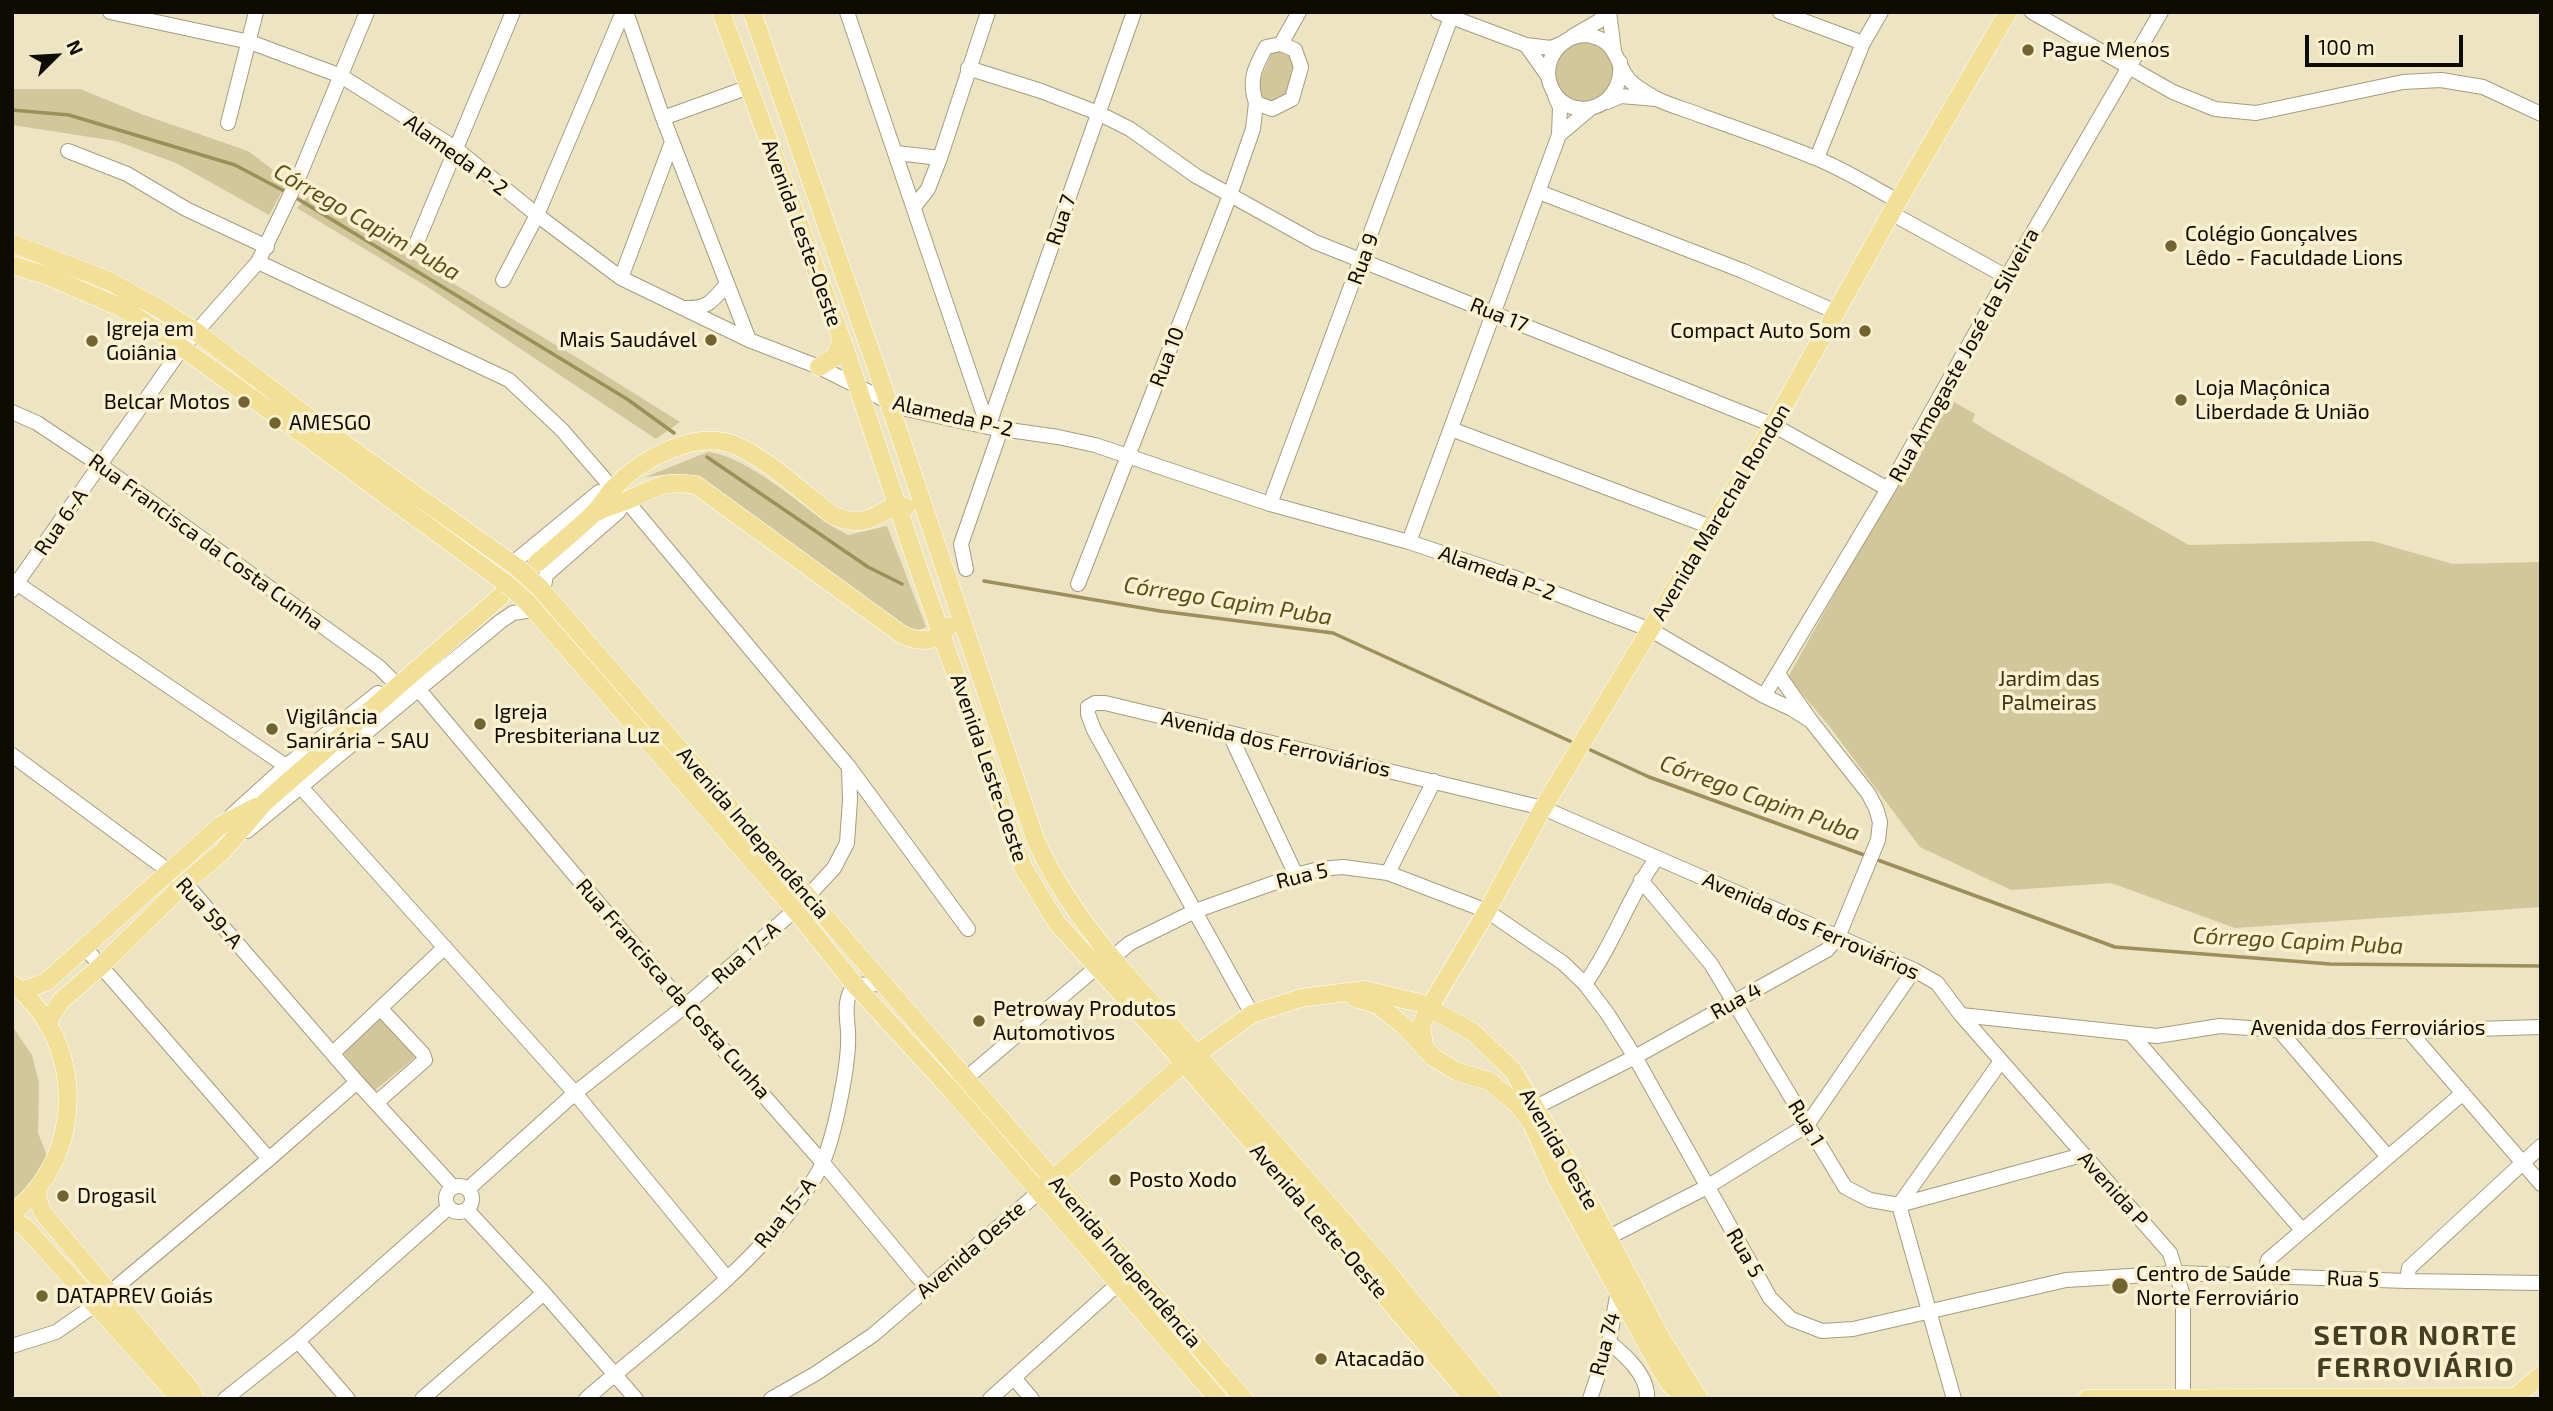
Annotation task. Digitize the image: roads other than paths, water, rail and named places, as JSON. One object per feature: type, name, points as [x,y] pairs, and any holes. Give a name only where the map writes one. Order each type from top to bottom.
[{"type":"main road","name":"Avenida Leste-Oeste","points":[[721,12],[842,340],[1023,866],[1057,923],[1105,963],[1189,1058],[1387,1271],[1492,1399]]},
{"type":"main road","name":"Avenida Leste-Oeste","points":[[752,12],[1036,841],[1057,885],[1105,963]]},
{"type":"main road","name":"Avenida Marechal Rondon","points":[[1429,1008],[1487,911],[1543,808],[1773,425],[2008,12]]},
{"type":"main road","name":"Avenida Independência","points":[[12,243],[109,281],[195,331],[316,434],[530,606],[795,910],[855,985],[1053,1180],[1244,1399]]},
{"type":"main road","name":"Avenida Independência","points":[[12,265],[48,276],[124,309],[515,566],[541,589],[883,984],[1039,1192],[1218,1399]]},
{"type":"main road","points":[[819,367],[831,361],[842,340]]},
{"type":"main road","points":[[537,563],[594,513],[620,495],[649,461],[669,449],[709,440],[736,446],[752,455],[832,515],[844,520],[863,522],[898,504],[910,510],[931,556],[944,568]]},
{"type":"main road","points":[[620,495],[654,486],[684,483],[696,485],[901,634],[914,640],[925,641],[942,634],[949,627],[957,606]]},
{"type":"main road","points":[[47,1023],[61,1001],[101,966],[185,883],[222,852],[265,802],[502,586]]},
{"type":"main road","points":[[667,764],[682,752]]},
{"type":"main road","points":[[17,987],[46,982],[86,949],[221,825],[265,802]]},
{"type":"main road","points":[[12,1213],[37,1189],[60,1149],[69,1111],[64,1065],[55,1038],[47,1023],[17,987]]},
{"type":"main road","name":"Avenida Oeste","points":[[1039,1192],[1189,1058],[1252,1014],[1301,999],[1365,990],[1420,1003],[1473,1032],[1513,1071],[1609,1237],[1691,1396]]},
{"type":"main road","name":"Avenida Oeste","points":[[1342,994],[1378,1006],[1424,1045],[1434,1058],[1458,1072],[1489,1081],[1517,1104],[1532,1124],[1557,1179],[1658,1366],[1669,1382],[1691,1396]]},
{"type":"main road","points":[[1424,1045],[1421,1026],[1429,1008]]},
{"type":"main road","points":[[1473,1075],[1486,1057],[1489,1047]]},
{"type":"main road","name":"Avenida Leste-Oeste","points":[[1189,1058],[1473,1399]]},
{"type":"main road","points":[[37,1189],[43,1213],[191,1390],[195,1399]]},
{"type":"main road","points":[[12,1219],[26,1228],[180,1399]]},
{"type":"main road","points":[[2087,1399],[2514,1398],[2541,1375]]},
{"type":"street","points":[[228,122],[256,12]]},
{"type":"street","name":"Rua 6-A","points":[[14,585],[182,348],[258,262],[298,179],[367,12]]},
{"type":"street","points":[[417,242],[513,12]]},
{"type":"street","points":[[625,12],[748,340]]},
{"type":"street","points":[[503,280],[537,215],[625,12]]},
{"type":"street","points":[[847,12],[994,428]]},
{"type":"street","points":[[914,207],[928,189],[940,158],[988,12]]},
{"type":"street","name":"Rua 7","points":[[966,569],[961,544],[1013,360],[1134,12]]},
{"type":"street","points":[[1409,542],[1559,135],[1560,107],[1550,82],[1549,64],[1553,53],[1608,12]]},
{"type":"street","points":[[1559,135],[1612,96],[1618,86],[1621,74],[1608,12]]},
{"type":"street","points":[[1780,12],[1863,43]]},
{"type":"street","points":[[1816,158],[1863,43],[1881,12]]},
{"type":"street","points":[[2032,12],[2173,92],[2215,109],[2256,113],[2403,82],[2441,80],[2483,87],[2541,114]]},
{"type":"street","name":"Rua Amogaste José da Silveira","points":[[1764,696],[1888,489],[2161,12]]},
{"type":"street","name":"Alameda P-2","points":[[120,13],[250,42],[341,76],[455,148],[537,215],[621,278],[748,340],[819,367],[887,401],[906,408],[994,428],[1095,445],[1270,504],[1409,542],[1502,573],[1651,630],[1764,696],[1779,701],[1811,722]]},
{"type":"street","points":[[1447,14],[1526,45],[1551,48],[1583,35],[1606,42],[1617,56],[1628,79],[1658,99],[1816,158],[2007,277]]},
{"type":"street","name":"Rua 9","points":[[1270,504],[1362,262],[1447,14]]},
{"type":"street","points":[[1288,47],[1298,15]]},
{"type":"street","points":[[1526,45],[1559,97],[1568,104],[1579,108],[1597,106],[1621,96],[1658,99]]},
{"type":"street","points":[[1266,47],[1288,47],[1301,67],[1292,99],[1272,110],[1256,103],[1251,88],[1256,66],[1266,47]]},
{"type":"street","points":[[968,68],[1098,113],[1130,129],[1196,176],[1230,195]]},
{"type":"street","points":[[663,118],[749,87]]},
{"type":"street","name":"Rua 10","points":[[1077,584],[1230,195],[1254,129],[1256,103]]},
{"type":"street","name":"Rua 10","points":[[1254,129],[1272,110]]},
{"type":"street","points":[[621,278],[672,142]]},
{"type":"street","points":[[68,151],[127,174],[186,209],[267,247]]},
{"type":"street","points":[[896,153],[940,158]]},
{"type":"street","points":[[1539,192],[1743,271],[1836,312]]},
{"type":"street","name":"Rua 17","points":[[1230,195],[1315,242],[1362,262],[1773,425],[1888,489]]},
{"type":"street","points":[[258,262],[509,380],[562,430],[620,495],[849,767],[968,929]]},
{"type":"street","points":[[682,308],[699,309],[709,304],[727,284]]},
{"type":"street","name":"Rua Francisca da Costa Cunha","points":[[12,412],[37,423],[100,464],[379,667],[393,681]]},
{"type":"street","points":[[1451,429],[1711,527]]},
{"type":"street","points":[[515,566],[599,492],[620,495]]},
{"type":"street","points":[[541,589],[546,575],[618,512],[620,495]]},
{"type":"street","points":[[14,585],[286,766]]},
{"type":"street","points":[[221,825],[286,766],[393,681],[502,586]]},
{"type":"street","points":[[222,852],[501,621],[530,606]]},
{"type":"street","points":[[1778,674],[1811,722]]},
{"type":"street","name":"Rua Francisca da Costa Cunha","points":[[419,690],[927,1288]]},
{"type":"street","name":"Avenida dos Ferroviários","points":[[1195,911],[1094,730],[1088,707],[1095,703],[1105,703],[1543,808],[1914,970],[1937,983],[1961,1015],[2157,1036],[2220,1026],[2279,1030],[2409,1031],[2541,1027]]},
{"type":"street","name":"Rua 4","points":[[1536,1107],[1635,1057],[1827,950],[1838,937],[1878,840],[1880,822],[1868,793],[1811,722]]},
{"type":"street","points":[[1230,735],[1296,875]]},
{"type":"street","name":"Rua 59-A","points":[[12,755],[185,883],[357,1082],[453,1187]]},
{"type":"street","name":"Rua 17-A","points":[[468,1189],[575,1093],[685,1006],[809,896],[844,853],[848,834],[849,767]]},
{"type":"street","points":[[1388,873],[1434,781]]},
{"type":"street","points":[[300,786],[575,1093],[727,1278]]},
{"type":"street","points":[[1585,984],[1599,964],[1641,880],[1657,858]]},
{"type":"street","name":"Rua 5","points":[[959,1085],[1130,943],[1195,911],[1296,875],[1343,867],[1388,873],[1487,911],[1563,963],[1585,984],[1635,1057],[1770,1297],[1791,1319],[1822,1331],[1853,1329],[2066,1280],[2178,1273],[2541,1283]]},
{"type":"street","name":"Rua 1","points":[[1641,880],[1711,964],[1846,1187],[1870,1200],[1899,1205],[2082,1155]]},
{"type":"street","points":[[1195,911],[1252,1014]]},
{"type":"street","points":[[332,1053],[382,1009],[445,947]]},
{"type":"street","points":[[86,949],[269,1159]]},
{"type":"street","points":[[1609,1237],[1707,1186],[1807,1125],[1914,970]]},
{"type":"street","points":[[855,985],[883,984]]},
{"type":"street","name":"Rua 15-A","points":[[586,1399],[727,1278],[781,1225],[815,1179],[823,1163],[834,1122],[846,1061],[846,1010],[855,985]]},
{"type":"street","points":[[376,1103],[425,1060],[423,1054],[382,1009]]},
{"type":"street","name":"Avenida P","points":[[1961,1015],[2170,1253],[2183,1296],[2183,1397]]},
{"type":"street","points":[[2279,1030],[2388,1157]]},
{"type":"street","points":[[2409,1031],[2541,1184]]},
{"type":"street","points":[[2131,1034],[2302,1230]]},
{"type":"street","points":[[1954,1399],[1899,1205],[2001,1061]]},
{"type":"street","points":[[12,1346],[56,1332],[95,1306],[357,1082]]},
{"type":"street","points":[[2264,1276],[2268,1260],[2463,1093]]},
{"type":"street","points":[[2407,1281],[2409,1268],[2541,1146]]},
{"type":"street","points":[[453,1187],[468,1189],[473,1200],[467,1210],[456,1213],[448,1208],[446,1195],[453,1187]]},
{"type":"street","name":"Avenida Oeste","points":[[771,1399],[815,1374],[873,1335],[1039,1192]]},
{"type":"street","points":[[225,1399],[298,1341],[448,1208]]},
{"type":"street","points":[[467,1210],[636,1399]]},
{"type":"street","points":[[990,1399],[1118,1284]]},
{"type":"street","name":"Rua 74","points":[[1590,1399],[1609,1342],[1618,1290]]},
{"type":"street","points":[[422,1399],[544,1293]]},
{"type":"street","points":[[298,1341],[348,1399]]},
{"type":"street","points":[[1609,1342],[1626,1355],[1636,1368],[1648,1393],[1647,1399]]},
{"type":"street","points":[[1014,1378],[1032,1399]]},
{"type":"waterway","name":"Córrego Capim Puba","points":[[12,110],[69,115],[235,165],[286,192]]},
{"type":"waterway","name":"Córrego Capim Puba","points":[[293,196],[627,399],[674,433]]},
{"type":"waterway","name":"Córrego Capim Puba","points":[[707,457],[868,567],[902,584]]},
{"type":"waterway","name":"Córrego Capim Puba","points":[[984,581],[1160,611],[1333,633],[1574,743]]},
{"type":"waterway","name":"Córrego Capim Puba","points":[[1584,747],[1649,777],[1867,856]]},
{"type":"waterway","name":"Córrego Capim Puba","points":[[1875,859],[2115,947],[2330,964],[2541,966]]},
{"type":"place","name":"Pague Menos","points":[[2028,50]]},
{"type":"place","name":"Colégio Gonçalves Lêdo - Faculdade Lions","points":[[2171,246]]},
{"type":"place","name":"Compact Auto Som","points":[[1865,331]]},
{"type":"place","name":"Mais Saudável","points":[[711,340]]},
{"type":"place","name":"Igreja em Goiânia","points":[[92,341]]},
{"type":"place","name":"Loja Maçônica Liberdade & União","points":[[2181,400]]},
{"type":"place","name":"Belcar Motos","points":[[244,402]]},
{"type":"place","name":"AMESGO","points":[[275,423]]},
{"type":"place","name":"Igreja Presbiteriana Luz","points":[[480,724]]},
{"type":"place","name":"Vigilância Sanirária - SAU","points":[[272,729]]},
{"type":"place","name":"Petroway Produtos Automotivos","points":[[979,1021]]},
{"type":"place","name":"Posto Xodo","points":[[1115,1180]]},
{"type":"place","name":"Drogasil","points":[[63,1196]]},
{"type":"place","name":"Centro de Saúde Norte Ferroviário","points":[[2120,1286]]},
{"type":"place","name":"DATAPREV Goiás","points":[[42,1296]]},
{"type":"place","name":"Atacadão","points":[[1321,1359]]},
{"type":"district","name":"SETOR NORTE FERROVIÁRIO","points":[[2416,1352]]},
{"type":"park label","name":"Jardim das Palmeiras","points":[[2049,691]]}]
